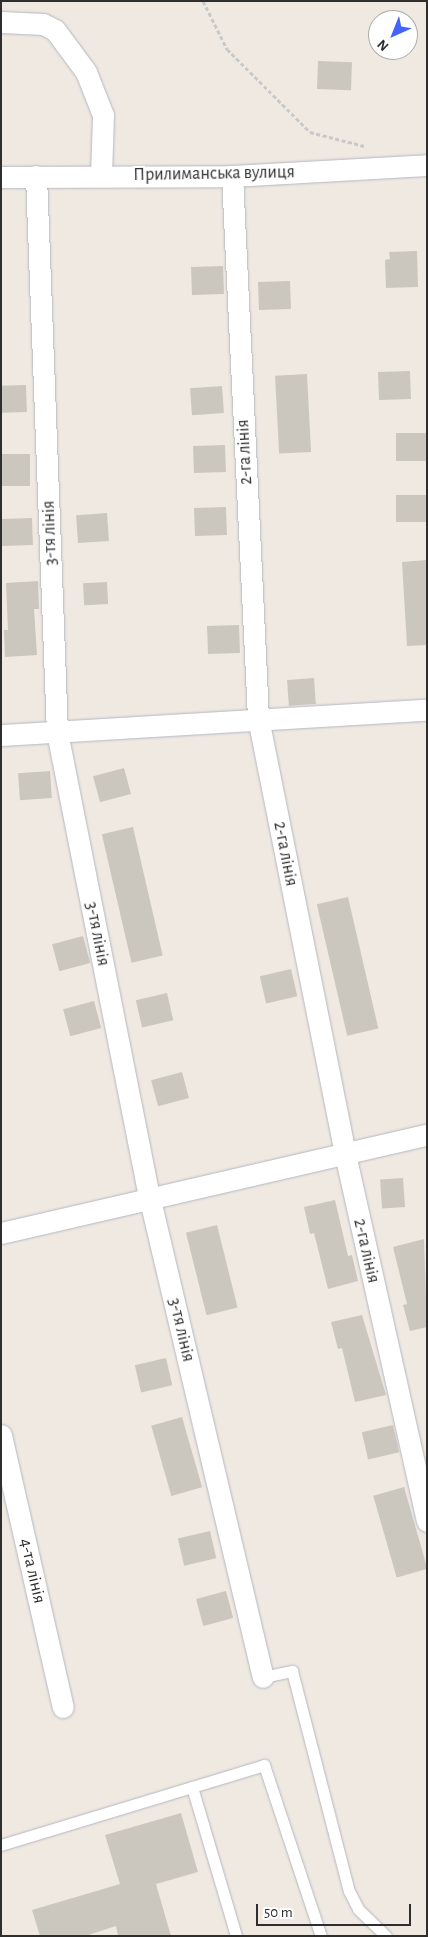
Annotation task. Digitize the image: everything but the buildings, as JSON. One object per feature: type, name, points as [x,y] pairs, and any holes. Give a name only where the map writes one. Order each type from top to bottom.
[{"type":"street","points":[[1,22],[43,24],[56,30],[86,72],[103,115],[101,176]]},
{"type":"street","name":"Прилиманська вулиця","points":[[1,177],[232,176],[427,165]]},
{"type":"street","name":"3-тя лінія","points":[[36,176],[57,732],[150,1200],[263,1677]]},
{"type":"street","name":"2-га лінія","points":[[232,176],[258,718],[345,1154],[427,1521]]},
{"type":"street","points":[[1,735],[258,718],[427,710]]},
{"type":"street","points":[[1,1233],[427,1135]]},
{"type":"street","name":"4-та лінія","points":[[1,1434],[63,1707]]},
{"type":"lane","points":[[263,1677],[292,1671],[349,1891],[358,1909],[386,1936]]},
{"type":"lane","points":[[1,1844],[264,1765],[321,1936]]},
{"type":"lane","points":[[192,1787],[236,1936]]},
{"type":"path","points":[[203,1],[227,49],[310,132],[373,149]]}]
